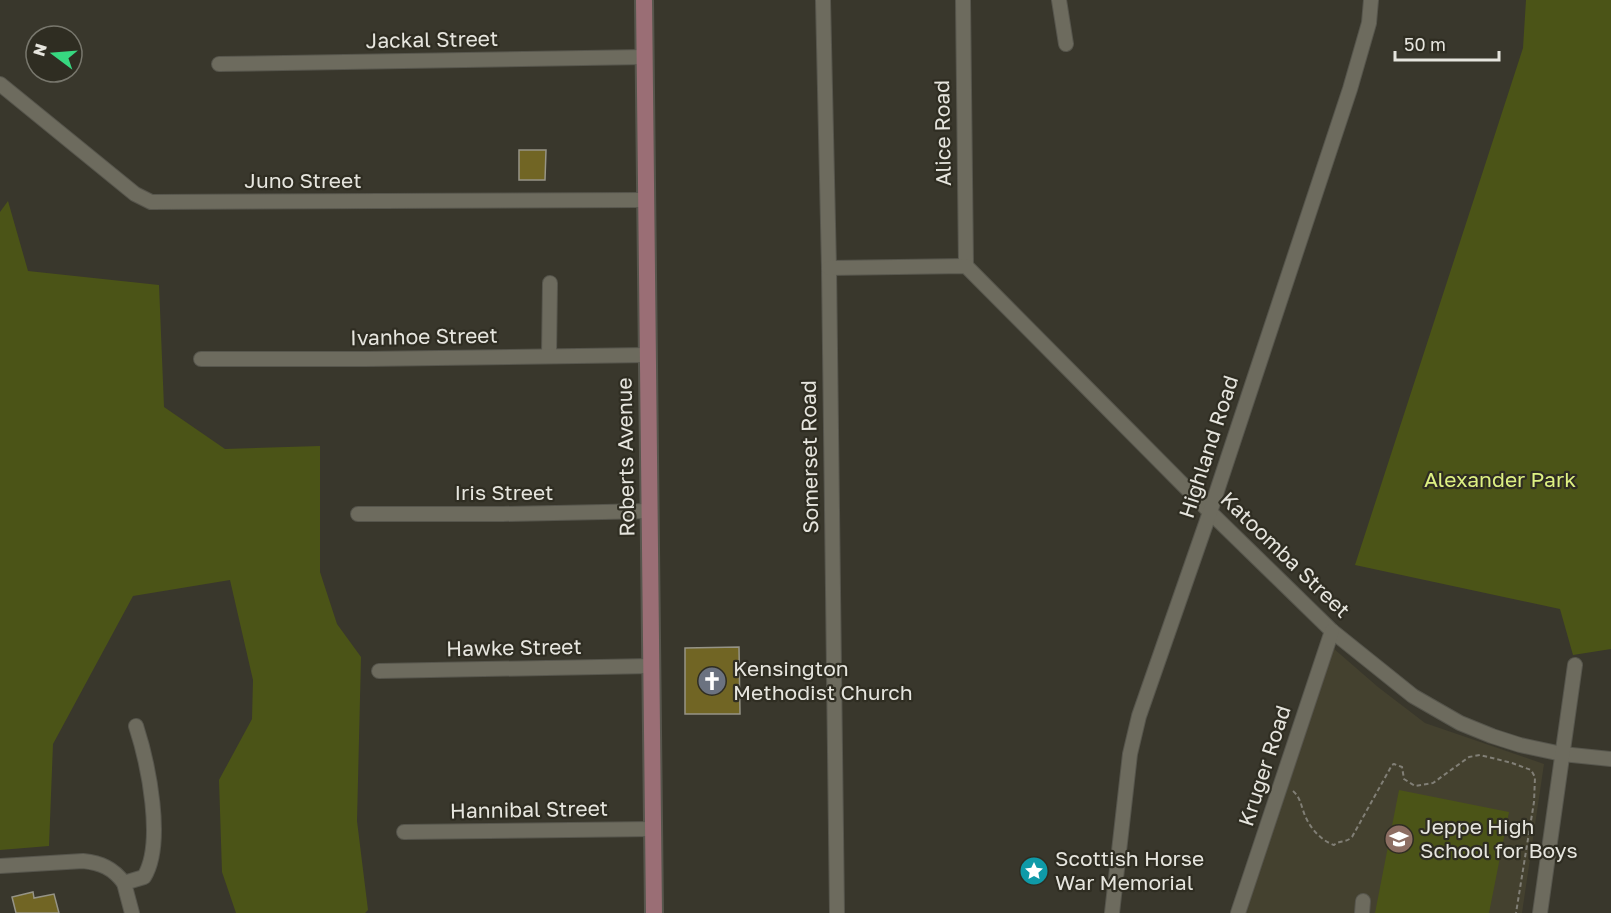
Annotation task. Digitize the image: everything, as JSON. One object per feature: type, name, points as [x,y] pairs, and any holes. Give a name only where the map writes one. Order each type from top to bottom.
[{"type":"main road","name":"Roberts Avenue","points":[[644,0],[654,913]]},
{"type":"street","name":"Somerset Road","points":[[823,0],[829,268],[837,913]]},
{"type":"street","name":"Alice Road","points":[[963,0],[966,266]]},
{"type":"street","points":[[1059,0],[1066,44]]},
{"type":"street","name":"Highland Road","points":[[1112,913],[1134,735],[1350,89],[1369,23],[1371,0]]},
{"type":"street","name":"Jackal Street","points":[[219,64],[645,57]]},
{"type":"street","name":"Juno Street","points":[[0,84],[135,194],[151,202],[646,200]]},
{"type":"street","points":[[829,268],[966,266]]},
{"type":"street","name":"Katoomba Street","points":[[966,266],[1210,512],[1332,631],[1413,696],[1440,713],[1492,736],[1562,754],[1611,759]]},
{"type":"street","points":[[549,356],[550,283]]},
{"type":"street","name":"Ivanhoe Street","points":[[201,359],[648,355]]},
{"type":"street","name":"Iris Street","points":[[358,514],[650,512]]},
{"type":"street","name":"Kruger Road","points":[[1238,913],[1332,631]]},
{"type":"street","points":[[1545,913],[1540,913],[1575,665]]},
{"type":"street","name":"Hawke Street","points":[[379,671],[651,666]]},
{"type":"street","points":[[124,883],[144,877],[153,854],[154,836],[150,790],[146,762],[136,726]]},
{"type":"street","name":"Hannibal Street","points":[[404,832],[653,829]]},
{"type":"street","points":[[0,866],[97,862],[108,867],[124,883],[132,913]]},
{"type":"path","points":[[1281,786],[1291,789],[1298,795],[1305,817],[1312,828],[1323,841],[1334,845],[1346,842],[1352,837],[1394,764],[1402,767],[1404,779],[1418,786],[1432,783],[1469,757],[1480,755],[1531,770],[1535,777],[1534,802],[1516,913]]},
{"type":"shaded area","name":"Jeppe High School for Boys","points":[[1333,648],[1425,723],[1544,764],[1522,913],[1238,913]]},
{"type":"green space","name":"Alexander Park","points":[[1526,0],[1611,0],[1611,649],[1573,655],[1560,609],[1355,565],[1523,48]]},
{"type":"green space","points":[[8,201],[28,271],[159,285],[164,407],[225,449],[320,446],[320,572],[337,624],[361,657],[357,821],[368,910],[365,913],[236,913],[222,872],[219,780],[252,719],[253,680],[230,580],[133,596],[53,744],[49,846],[0,850],[0,212]]},
{"type":"green space","points":[[1399,790],[1509,812],[1489,913],[1375,913]]},
{"type":"building","points":[[519,150],[546,150],[545,180],[519,180]]},
{"type":"building","name":"Kensington Methodist Church","points":[[739,647],[740,714],[685,714],[685,648]]},
{"type":"building","points":[[33,892],[34,898],[54,894],[59,913],[16,913],[12,897]]},
{"type":"place","name":"Kensington Methodist Church","points":[[712,681]]},
{"type":"place","name":"Jeppe High School for Boys","points":[[1399,839]]},
{"type":"place","name":"Scottish Horse War Memorial","points":[[1034,871]]}]
